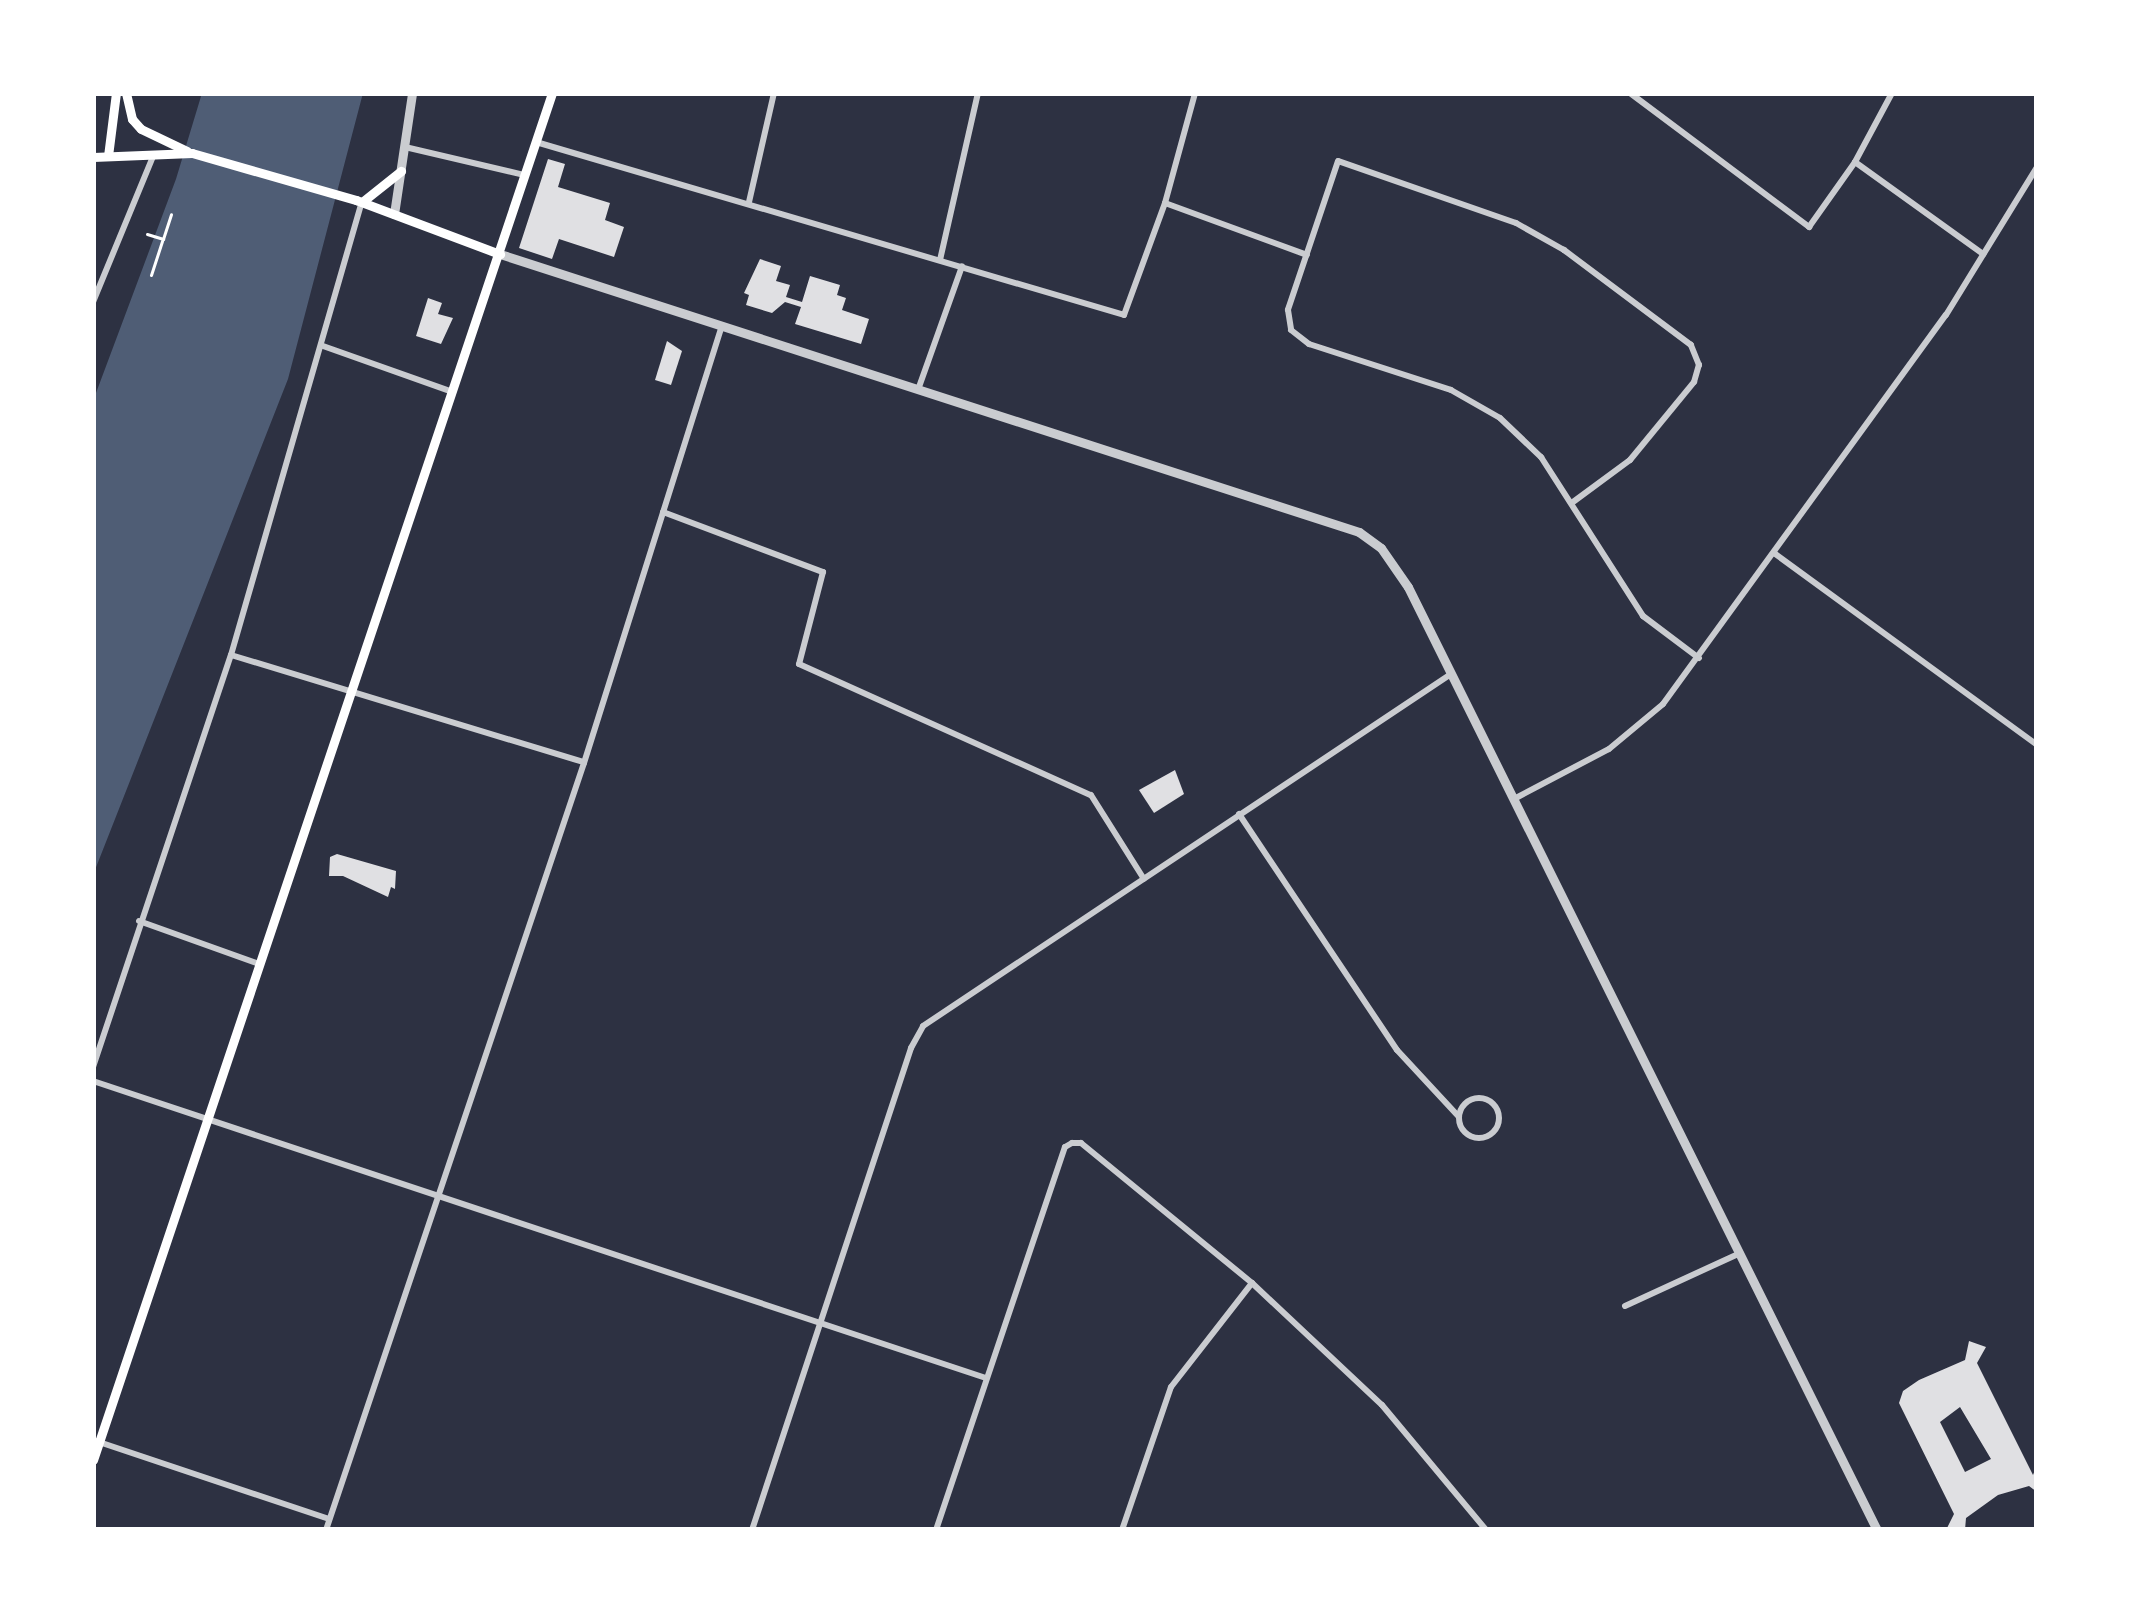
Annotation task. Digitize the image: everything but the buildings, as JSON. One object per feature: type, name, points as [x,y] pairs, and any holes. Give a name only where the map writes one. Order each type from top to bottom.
[{"type":"main road","points":[[109,157],[116,93]]},
{"type":"main road","points":[[126,93],[132,118],[158,139],[359,201],[500,254]]},
{"type":"main road","points":[[93,1460],[552,93]]},
{"type":"main road","points":[[93,157],[192,153]]},
{"type":"main road","points":[[359,201],[401,171]]},
{"type":"street","points":[[394,214],[412,93]]},
{"type":"street","points":[[749,202],[774,93]]},
{"type":"street","points":[[940,260],[978,93]]},
{"type":"street","points":[[536,142],[1124,315],[1165,203],[1196,93]]},
{"type":"street","points":[[1630,93],[1808,226],[1855,161],[1892,93]]},
{"type":"street","points":[[405,147],[525,176]]},
{"type":"street","points":[[93,302],[154,154]]},
{"type":"street","points":[[1573,502],[1630,460],[1694,382],[1700,365],[1691,344],[1516,223],[1338,161],[1288,310],[1294,336],[1482,405],[1528,443],[1573,502],[1635,606],[1699,658]]},
{"type":"street","points":[[1855,161],[1983,254]]},
{"type":"street","points":[[1514,799],[1622,740],[1663,704],[1946,315],[2037,167]]},
{"type":"street","points":[[93,1066],[231,655],[323,346],[359,201]]},
{"type":"street","points":[[1165,203],[1307,255]]},
{"type":"street","points":[[500,254],[1358,532],[1390,557],[1877,1530]]},
{"type":"street","points":[[918,390],[962,266]]},
{"type":"street","points":[[326,1530],[584,763],[721,328]]},
{"type":"street","points":[[323,346],[451,391]]},
{"type":"street","points":[[663,512],[823,572],[799,664],[1091,795],[1144,879]]},
{"type":"street","points":[[1774,553],[2037,745]]},
{"type":"street","points":[[231,655],[584,763]]},
{"type":"street","points":[[752,1530],[917,1034],[931,1018],[1451,674]]},
{"type":"street","points":[[1239,814],[1389,1040],[1459,1118],[1467,1134],[1490,1134],[1498,1118],[1489,1101],[1475,1098],[1463,1105],[1459,1118]]},
{"type":"street","points":[[139,922],[259,964]]},
{"type":"street","points":[[93,1081],[986,1378]]},
{"type":"street","points":[[936,1530],[1065,1147],[1081,1143],[1252,1283],[1382,1405],[1486,1530]]},
{"type":"street","points":[[1625,1306],[1740,1253]]},
{"type":"street","points":[[1122,1530],[1171,1387],[1252,1283]]},
{"type":"street","points":[[96,1441],[329,1519]]},
{"type":"path","points":[[151,275],[171,214]]},
{"type":"path","points":[[147,234],[163,239]]},
{"type":"water","points":[[202,93],[363,93],[288,379],[93,875],[93,401],[176,179]]}]
